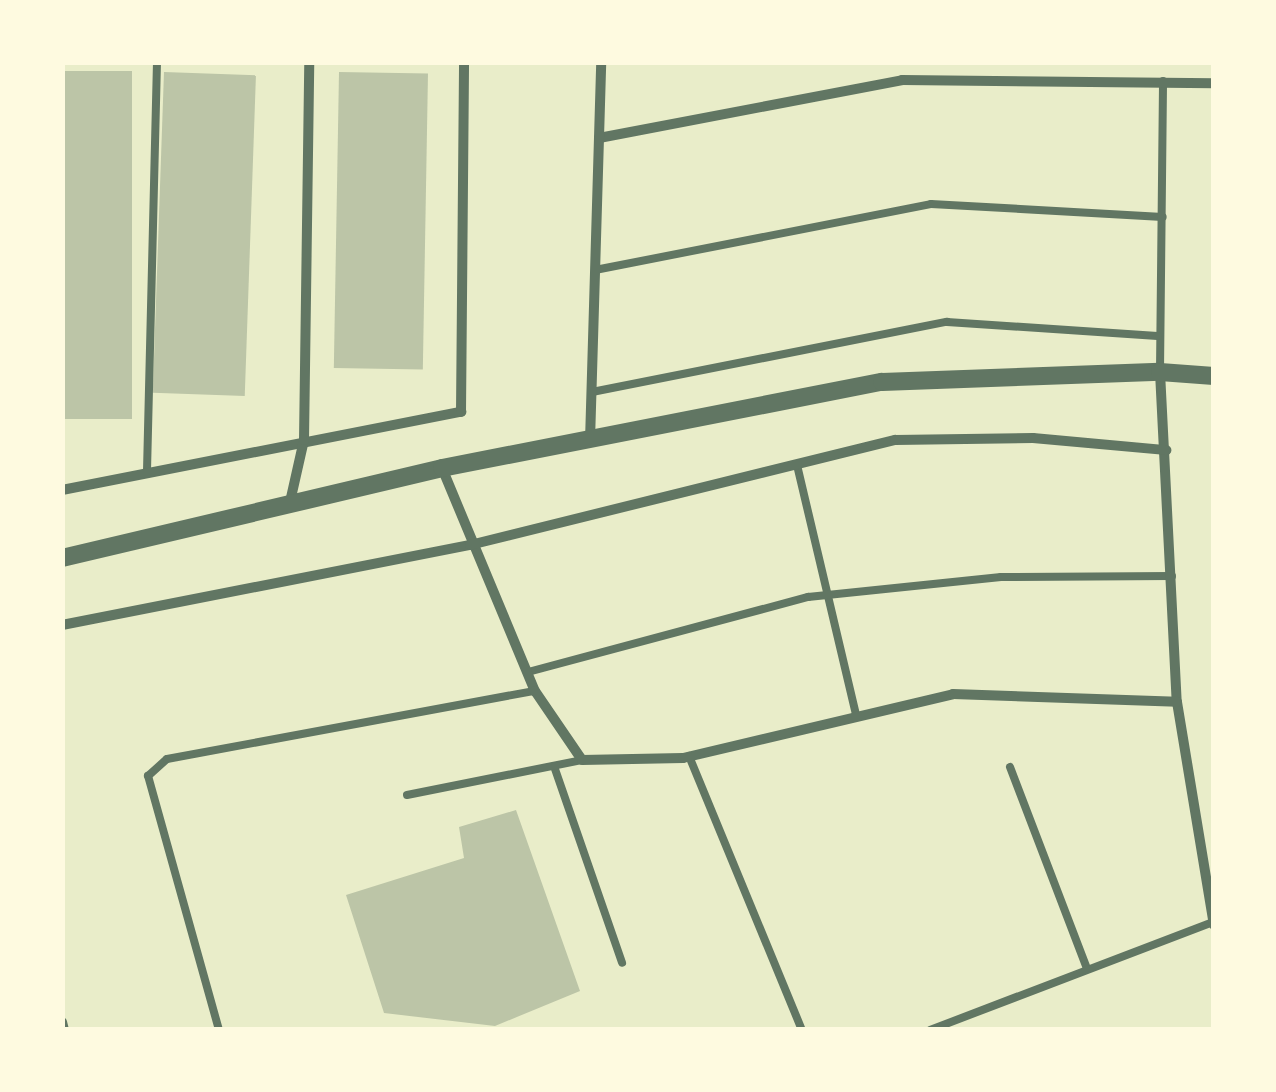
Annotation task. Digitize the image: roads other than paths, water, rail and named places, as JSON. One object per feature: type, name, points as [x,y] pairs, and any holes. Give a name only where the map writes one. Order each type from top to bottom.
[{"type":"street","points":[[290,502],[304,440],[309,62]]},
{"type":"street","points":[[62,490],[460,412],[464,62]]},
{"type":"street","points":[[590,442],[601,62]]},
{"type":"street","points":[[598,138],[902,80],[1214,83]]},
{"type":"street","points":[[1160,372],[1177,702],[1213,924]]},
{"type":"street","points":[[62,558],[442,468],[882,382],[1160,372],[1214,376]]},
{"type":"street","points":[[62,625],[470,546],[895,440],[1033,438],[1166,450]]},
{"type":"street","points":[[442,468],[470,546],[536,691],[582,760],[689,756],[856,715],[999,691],[1177,702]]},
{"type":"lane","points":[[147,471],[157,62]]},
{"type":"lane","points":[[1160,372],[1163,80]]},
{"type":"lane","points":[[595,270],[932,204],[1163,217]]},
{"type":"lane","points":[[592,392],[947,322],[1158,336]]},
{"type":"lane","points":[[797,464],[856,715]]},
{"type":"lane","points":[[528,672],[830,596],[1001,576],[1172,576]]},
{"type":"lane","points":[[218,1030],[148,776],[167,759],[536,691]]},
{"type":"lane","points":[[689,756],[802,1030]]},
{"type":"lane","points":[[407,796],[555,769],[582,760]]},
{"type":"lane","points":[[1010,767],[1088,970]]},
{"type":"lane","points":[[555,769],[622,963]]},
{"type":"lane","points":[[930,1030],[1213,924]]}]
